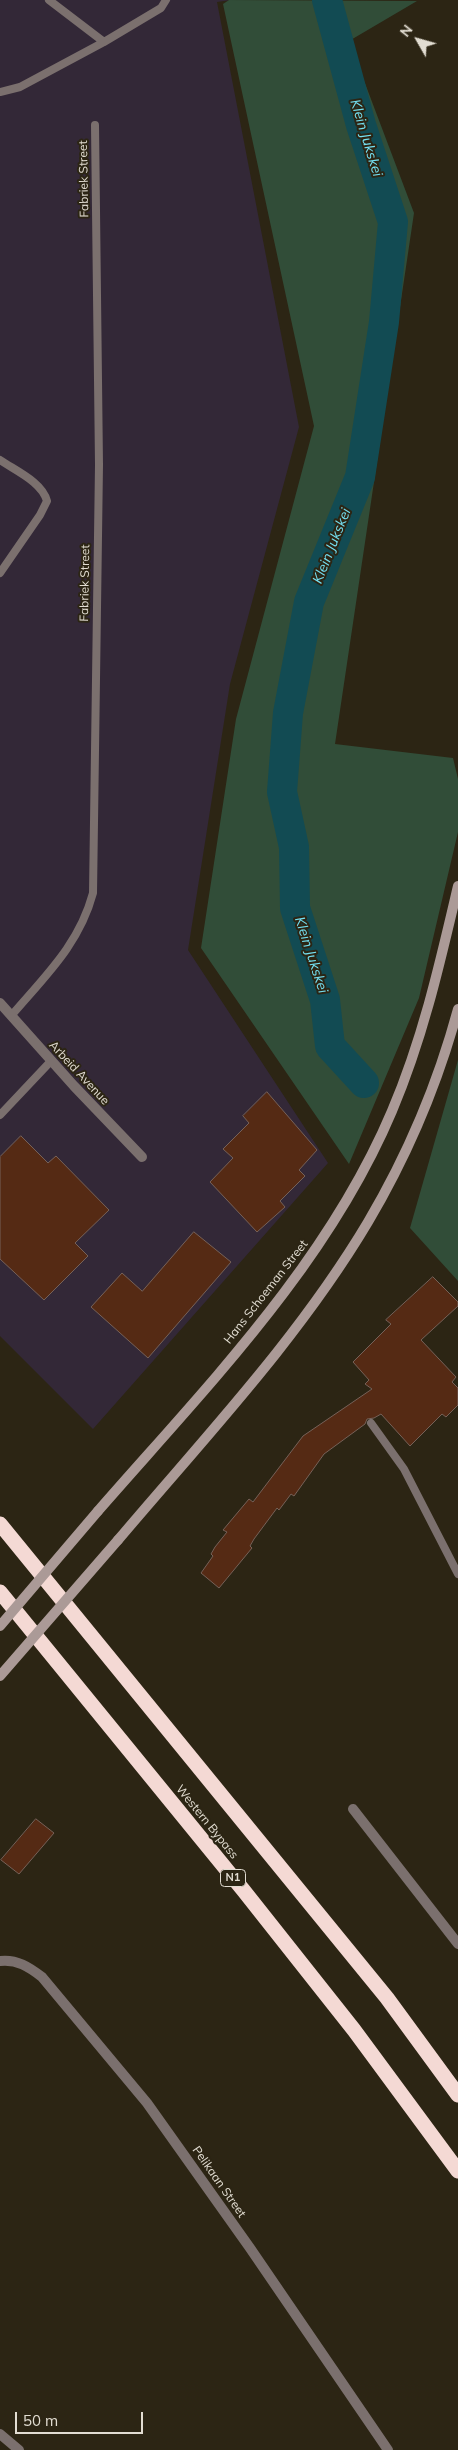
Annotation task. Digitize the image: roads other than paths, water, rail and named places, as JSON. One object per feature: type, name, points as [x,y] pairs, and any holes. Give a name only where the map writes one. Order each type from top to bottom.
[{"type":"highway","points":[[0,1524],[381,1990],[458,2095]]},
{"type":"highway","name":"Western Bypass","points":[[0,1592],[354,2030],[458,2171]]},
{"type":"main road","name":"Hans Schoeman Street","points":[[0,1626],[225,1365],[291,1283],[322,1239],[364,1169],[391,1112],[415,1052],[424,1024],[458,886]]},
{"type":"main road","points":[[0,1676],[282,1347],[345,1259],[390,1180],[434,1084],[458,1009]]},
{"type":"street","name":"Arbeid Avenue","points":[[0,1004],[142,1157]]},
{"type":"street","points":[[353,1809],[458,1944]]},
{"type":"street","name":"Pelikaan Street","points":[[0,1960],[23,1964],[42,1978],[146,2104],[250,2248],[388,2450]]},
{"type":"street","points":[[0,2434],[19,2450]]},
{"type":"lane","points":[[49,0],[104,42]]},
{"type":"lane","points":[[0,92],[20,87],[104,42],[161,8],[166,0]]},
{"type":"lane","name":"Fabriek Street","points":[[12,1016],[75,938],[87,915],[93,893],[98,465],[95,125]]},
{"type":"lane","points":[[0,460],[34,483],[45,493],[47,501],[40,516],[0,573]]},
{"type":"lane","points":[[0,1115],[51,1061]]},
{"type":"lane","points":[[371,1423],[404,1469],[458,1574]]},
{"type":"waterway","name":"Klein Jukskei","points":[[327,0],[361,125],[393,222],[384,322],[360,477],[309,602],[288,713],[282,792],[294,847],[295,908],[325,1000],[330,1046],[364,1083]]}]
